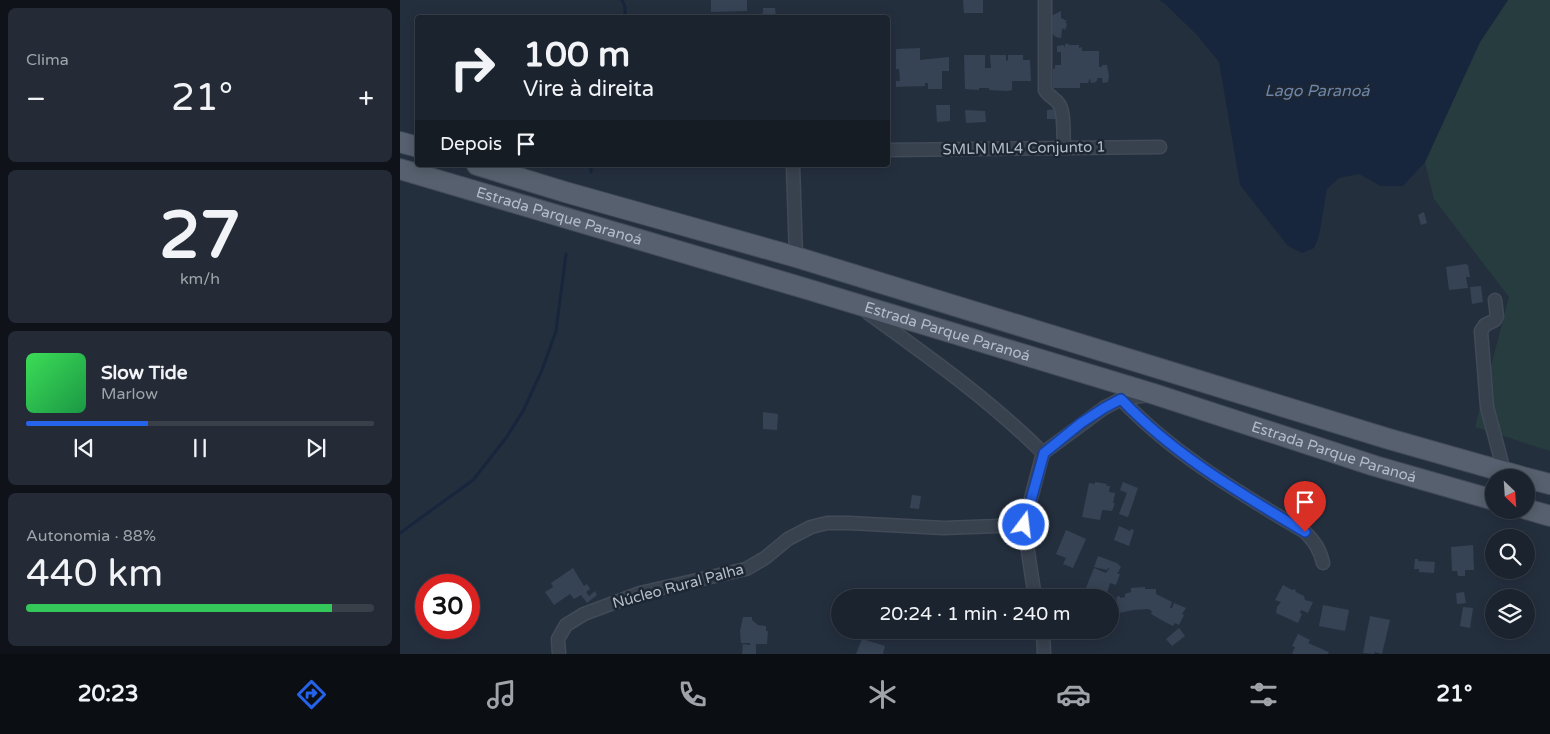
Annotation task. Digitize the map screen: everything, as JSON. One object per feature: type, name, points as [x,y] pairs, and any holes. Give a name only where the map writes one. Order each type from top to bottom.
[{"type":"main road","points":[[400,142],[415,146]]},
{"type":"main road","name":"Estrada Parque Paranoá","points":[[484,167],[796,257],[1389,439],[1497,469]]},
{"type":"main road","name":"Estrada Parque Paranoá","points":[[400,169],[1154,394],[1375,466],[1485,497]]},
{"type":"main road","points":[[1375,466],[1368,454],[1368,448],[1372,444],[1389,439]]},
{"type":"main road","name":"Estrada Parque Paranoá","points":[[1535,480],[1550,484]]},
{"type":"main road","points":[[1535,512],[1550,516]]},
{"type":"street","points":[[1045,0],[1045,90],[1048,96],[1056,101],[1062,109],[1064,148]]},
{"type":"street","name":"SMLN ML4 Conjunto 1","points":[[890,150],[1160,147]]},
{"type":"street","points":[[794,167],[796,257]]},
{"type":"street","points":[[1495,300],[1497,316],[1495,320],[1485,324],[1482,331],[1487,407],[1503,469]]},
{"type":"street","points":[[856,305],[971,388],[1014,423],[1044,453]]},
{"type":"street","points":[[1035,589],[1024,525],[1044,453],[1081,423],[1104,408],[1121,399],[1154,394]]},
{"type":"street","points":[[1121,399],[1171,446],[1230,487],[1305,532],[1314,541],[1324,563]]},
{"type":"street","name":"Núcleo Rural Palha","points":[[559,654],[558,639],[566,625],[584,614],[640,593],[746,569],[765,558],[788,539],[810,527],[827,523],[944,528],[1024,525]]},
{"type":"street","points":[[1043,639],[1044,654]]},
{"type":"green space","points":[[1508,0],[1550,0],[1550,451],[1475,427],[1509,297],[1434,199],[1425,162],[1480,42]]},
{"type":"water","name":"Lago Paranoá","points":[[1159,0],[1508,0],[1480,42],[1425,162],[1403,186],[1381,186],[1359,174],[1339,178],[1327,189],[1319,236],[1314,248],[1302,253],[1288,246],[1240,185],[1219,62],[1197,35]]},
{"type":"building","points":[[711,0],[747,0],[747,11],[711,12]]},
{"type":"building","points":[[963,0],[983,0],[983,13],[964,13]]},
{"type":"building","points":[[763,8],[775,8],[776,15],[759,15],[763,13]]},
{"type":"building","points":[[1061,11],[1061,18],[1067,21],[1065,22],[1067,24],[1064,30],[1062,29],[1061,38],[1056,37],[1050,32],[1051,16]]},
{"type":"building","points":[[1067,43],[1069,45],[1079,45],[1079,48],[1082,47],[1082,51],[1099,51],[1099,67],[1107,65],[1108,82],[1103,83],[1102,78],[1098,78],[1096,82],[1091,83],[1090,78],[1088,83],[1080,83],[1080,88],[1053,88],[1053,69],[1055,65],[1061,65],[1061,52],[1057,52],[1057,46],[1064,45],[1065,48]]},
{"type":"building","points":[[920,48],[920,60],[949,57],[949,71],[942,71],[942,89],[928,89],[928,83],[925,83],[925,86],[896,87],[896,81],[900,81],[899,69],[896,69],[896,49]]},
{"type":"building","points":[[964,55],[985,55],[985,68],[991,68],[990,55],[1006,55],[1006,61],[1008,60],[1008,55],[1023,55],[1023,60],[1030,60],[1031,81],[1012,81],[1012,90],[1007,91],[989,90],[989,88],[979,88],[979,90],[965,89]]},
{"type":"building","points":[[936,105],[950,105],[950,121],[937,122]]},
{"type":"building","points":[[1058,109],[1058,119],[1047,119],[1047,110]]},
{"type":"building","points":[[965,110],[985,111],[986,122],[966,123]]},
{"type":"building","points":[[1424,212],[1427,223],[1421,225],[1418,215]]},
{"type":"building","points":[[1468,265],[1470,277],[1466,277],[1468,288],[1449,290],[1446,267]]},
{"type":"building","points":[[1481,286],[1483,302],[1472,304],[1470,287]]},
{"type":"building","points":[[763,412],[778,414],[777,430],[763,429]]},
{"type":"building","points":[[1095,482],[1107,484],[1106,486],[1110,486],[1109,492],[1115,493],[1113,503],[1115,503],[1112,511],[1102,510],[1100,520],[1082,517],[1089,483],[1095,484]]},
{"type":"building","points":[[1123,482],[1138,488],[1128,517],[1119,514],[1127,493],[1120,490]]},
{"type":"building","points":[[912,495],[921,496],[919,509],[910,508]]},
{"type":"building","points":[[1119,526],[1130,531],[1131,529],[1134,530],[1129,546],[1114,540]]},
{"type":"building","points":[[1066,530],[1086,539],[1073,568],[1063,564],[1066,558],[1056,554]]},
{"type":"building","points":[[1473,545],[1474,570],[1465,570],[1465,576],[1458,576],[1457,571],[1452,571],[1451,547]]},
{"type":"building","points":[[1098,556],[1117,563],[1121,567],[1117,574],[1120,574],[1116,585],[1110,583],[1108,589],[1085,589],[1094,568],[1106,573],[1109,569],[1111,570],[1108,568],[1107,570],[1094,567]]},
{"type":"building","points":[[1415,559],[1418,559],[1418,561],[1435,562],[1434,573],[1419,572],[1419,569],[1414,569]]},
{"type":"building","points":[[573,568],[584,586],[587,584],[590,589],[586,592],[589,596],[595,591],[597,595],[587,603],[581,595],[574,599],[570,594],[554,605],[545,592],[553,587],[551,583]]},
{"type":"building","points":[[1283,585],[1292,590],[1295,589],[1296,592],[1304,596],[1305,600],[1313,602],[1308,613],[1301,610],[1300,613],[1302,614],[1298,623],[1276,613],[1277,607],[1281,602],[1275,600]]},
{"type":"building","points":[[1145,587],[1145,589],[1156,589],[1156,594],[1172,602],[1170,608],[1172,608],[1174,603],[1186,608],[1179,625],[1175,623],[1173,626],[1165,622],[1151,614],[1152,611],[1148,609],[1119,613],[1119,596],[1120,598],[1125,597],[1125,594],[1131,592],[1131,588]]},
{"type":"building","points":[[1464,592],[1466,603],[1457,604],[1456,593]]},
{"type":"building","points":[[1323,605],[1349,610],[1345,631],[1319,626]]},
{"type":"building","points":[[1463,607],[1473,608],[1470,628],[1460,626]]},
{"type":"building","points":[[1370,616],[1390,620],[1382,654],[1375,652],[1374,654],[1363,653]]},
{"type":"building","points":[[743,617],[752,617],[752,620],[758,625],[766,626],[766,631],[768,631],[767,644],[755,644],[756,654],[742,654],[743,644],[750,645],[750,643],[741,643],[740,631]]},
{"type":"building","points":[[1179,628],[1185,636],[1172,646],[1166,639]]},
{"type":"building","points":[[1298,634],[1310,640],[1308,643],[1329,652],[1328,654],[1292,654],[1295,647],[1292,646]]},
{"type":"building","points":[[862,639],[885,646],[883,654],[856,654]]},
{"type":"waterway","points":[[622,0],[625,7],[625,15]]},
{"type":"waterway","points":[[591,167],[591,172]]},
{"type":"waterway","points":[[400,533],[473,480],[506,438],[523,411],[542,370],[556,331],[566,254]]},
{"type":"route","points":[[1024,525],[1044,453],[1081,423],[1121,399],[1171,446],[1230,487],[1305,532]]}]
